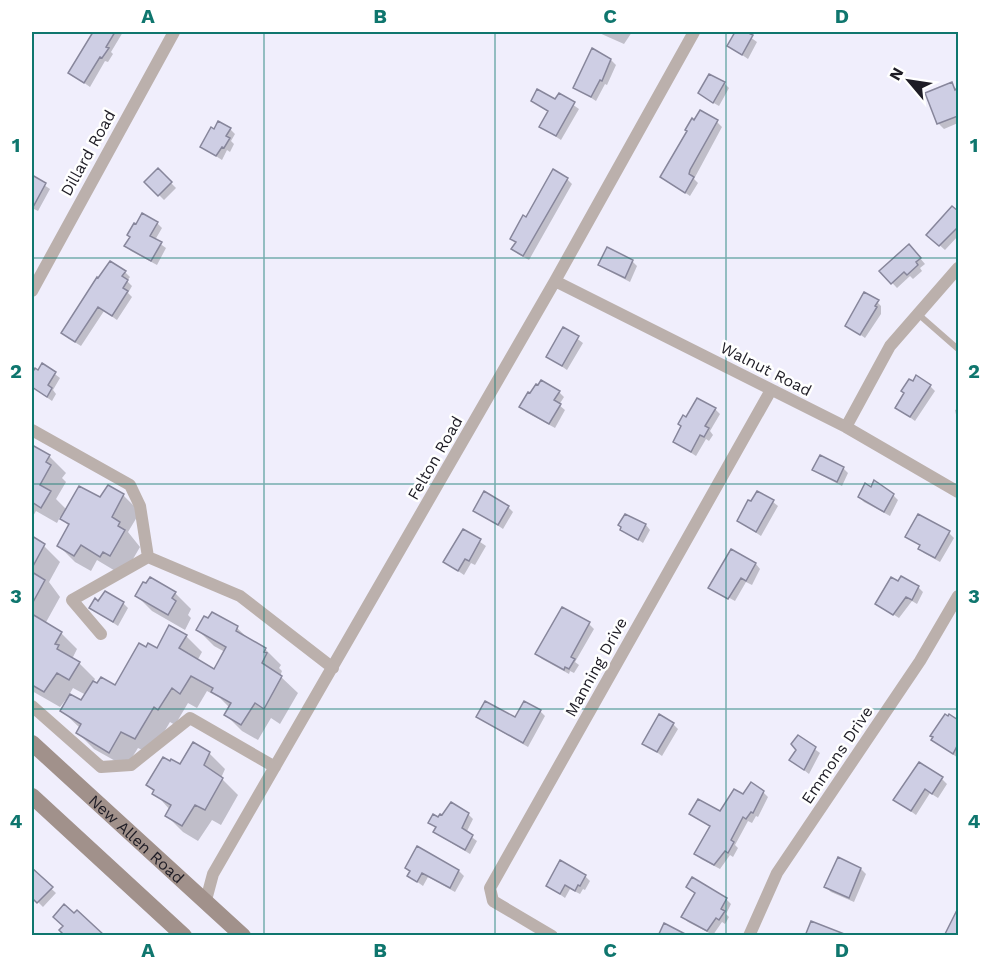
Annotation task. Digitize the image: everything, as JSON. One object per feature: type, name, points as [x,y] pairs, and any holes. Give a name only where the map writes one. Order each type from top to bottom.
[{"type":"main road","name":"New Allen Road","points":[[32,743],[243,936]]},
{"type":"main road","points":[[32,796],[184,936]]},
{"type":"street","name":"Dillard Road","points":[[32,291],[174,32]]},
{"type":"street","name":"Felton Road","points":[[206,900],[213,874],[555,281],[694,32]]},
{"type":"street","points":[[846,428],[890,346],[958,268]]},
{"type":"street","name":"Walnut Road","points":[[555,281],[846,428],[958,492]]},
{"type":"street","name":"Manning Drive","points":[[552,936],[493,901],[490,888],[771,390]]},
{"type":"street","points":[[32,430],[130,485],[140,506],[148,557]]},
{"type":"street","points":[[148,557],[240,596],[333,668]]},
{"type":"street","points":[[101,634],[72,600],[148,557]]},
{"type":"street","name":"Emmons Drive","points":[[749,936],[777,873],[920,661],[958,596]]},
{"type":"street","points":[[32,706],[101,767],[131,765],[190,718],[275,767]]},
{"type":"lane","points":[[918,314],[958,349]]},
{"type":"building","points":[[93,32],[115,32],[106,47],[109,48],[102,58],[100,57],[84,83],[68,73]]},
{"type":"building","points":[[735,32],[746,32],[753,35],[742,55],[727,46]]},
{"type":"building","points":[[592,48],[611,59],[602,81],[600,80],[591,97],[573,88]]},
{"type":"building","points":[[709,74],[725,82],[713,103],[698,93]]},
{"type":"building","points":[[952,82],[955,90],[958,88],[958,116],[937,124],[925,93]]},
{"type":"building","points":[[537,89],[555,99],[559,93],[575,102],[556,136],[539,127],[548,111],[531,101]]},
{"type":"building","points":[[700,110],[718,120],[690,170],[689,174],[694,177],[685,193],[660,177],[687,131],[685,130],[692,118],[694,120]]},
{"type":"building","points":[[218,121],[231,128],[226,136],[230,138],[216,156],[200,147],[211,127],[214,129]]},
{"type":"building","points":[[158,168],[172,182],[158,196],[144,182]]},
{"type":"building","points":[[553,169],[568,178],[523,256],[511,249],[516,242],[510,239],[523,215],[526,217]]},
{"type":"building","points":[[32,175],[46,183],[32,209]]},
{"type":"building","points":[[952,206],[958,211],[958,227],[939,246],[926,235]]},
{"type":"building","points":[[142,213],[158,222],[150,236],[162,242],[151,261],[124,246],[130,237],[127,235]]},
{"type":"building","points":[[909,244],[921,258],[916,262],[918,265],[907,275],[904,272],[891,284],[879,271]]},
{"type":"building","points":[[607,247],[633,260],[625,278],[598,265]]},
{"type":"building","points":[[110,261],[126,271],[122,276],[128,280],[123,288],[128,291],[112,316],[98,307],[75,342],[61,333]]},
{"type":"building","points":[[864,292],[879,300],[860,335],[845,326]]},
{"type":"building","points":[[563,327],[579,336],[562,366],[546,357]]},
{"type":"building","points":[[42,363],[56,372],[48,385],[52,388],[47,397],[32,387],[32,373],[35,368],[38,370]]},
{"type":"building","points":[[916,375],[931,385],[910,417],[895,408],[904,393],[901,391],[909,379],[913,381]]},
{"type":"building","points":[[541,380],[560,391],[554,400],[561,404],[549,424],[519,407],[528,392],[530,393]]},
{"type":"building","points":[[697,398],[716,408],[705,426],[709,428],[704,437],[700,435],[691,452],[673,442],[681,426],[678,424],[683,415],[686,417]]},
{"type":"building","points":[[32,445],[50,455],[46,462],[51,465],[40,485],[51,491],[41,508],[32,502]]},
{"type":"building","points":[[820,455],[844,467],[837,482],[812,470]]},
{"type":"building","points":[[874,480],[894,494],[884,512],[858,497],[865,483],[871,487]]},
{"type":"building","points":[[108,485],[124,494],[112,517],[120,522],[118,526],[125,530],[110,556],[103,552],[100,557],[81,545],[74,556],[57,546],[69,524],[60,519],[79,486],[100,497]]},
{"type":"building","points":[[484,491],[509,506],[498,525],[473,511]]},
{"type":"building","points":[[757,491],[774,500],[756,532],[737,521],[748,500],[751,501]]},
{"type":"building","points":[[625,514],[646,524],[638,540],[620,530],[621,527],[618,525]]},
{"type":"building","points":[[918,514],[950,531],[935,558],[918,549],[920,545],[905,537]]},
{"type":"building","points":[[463,529],[481,539],[469,561],[465,559],[458,571],[443,562]]},
{"type":"building","points":[[32,536],[45,544],[32,568]]},
{"type":"building","points":[[731,549],[756,563],[746,581],[741,578],[728,599],[708,588]]},
{"type":"building","points":[[32,572],[45,580],[32,604]]},
{"type":"building","points":[[901,576],[919,586],[912,600],[906,597],[893,615],[875,604],[891,577],[898,581]]},
{"type":"building","points":[[150,577],[176,592],[172,598],[176,601],[168,615],[135,596],[143,582],[146,583]]},
{"type":"building","points":[[105,591],[124,602],[113,622],[89,608],[95,598],[98,601]]},
{"type":"building","points":[[562,607],[590,622],[571,657],[575,659],[569,669],[565,667],[564,670],[535,654]]},
{"type":"building","points":[[212,612],[238,626],[236,631],[266,648],[264,652],[267,653],[262,663],[282,676],[264,709],[255,703],[241,725],[224,715],[231,703],[211,692],[213,688],[191,676],[180,694],[172,688],[158,710],[154,707],[135,739],[121,732],[109,753],[76,733],[81,724],[60,711],[70,694],[81,700],[93,681],[97,683],[101,677],[115,685],[139,643],[146,647],[148,643],[157,648],[169,625],[187,635],[179,648],[214,669],[226,647],[196,630],[204,616],[208,618]]},
{"type":"building","points":[[32,614],[62,632],[55,644],[59,645],[57,649],[80,662],[69,680],[57,673],[44,692],[32,685]]},
{"type":"building","points":[[485,701],[515,717],[524,701],[541,710],[523,743],[476,717]]},
{"type":"building","points":[[659,714],[674,723],[657,752],[642,744]]},
{"type":"building","points":[[945,714],[958,720],[958,744],[953,754],[931,740],[933,737],[930,736]]},
{"type":"building","points":[[798,735],[816,747],[804,770],[789,760],[796,750],[791,744]]},
{"type":"building","points":[[193,742],[210,752],[204,765],[223,778],[205,810],[195,805],[182,826],[165,816],[171,805],[152,794],[154,790],[146,785],[163,757],[180,764]]},
{"type":"building","points":[[919,762],[943,777],[932,794],[925,789],[911,811],[893,800]]},
{"type":"building","points":[[751,782],[764,791],[753,813],[751,812],[746,819],[743,817],[731,840],[734,842],[728,853],[725,851],[714,865],[694,854],[710,826],[689,814],[698,799],[720,811],[734,789],[743,794]]},
{"type":"building","points":[[451,802],[469,813],[462,828],[473,835],[465,850],[433,832],[436,827],[428,823],[433,814],[438,817],[442,815]]},
{"type":"building","points":[[417,846],[459,870],[450,888],[422,873],[417,882],[407,876],[410,871],[405,868]]},
{"type":"building","points":[[838,857],[861,868],[849,898],[824,887]]},
{"type":"building","points":[[560,860],[586,875],[575,891],[565,885],[560,894],[546,886]]},
{"type":"building","points":[[32,868],[53,887],[37,903],[32,898]]},
{"type":"building","points":[[692,877],[727,898],[721,909],[725,911],[719,920],[716,918],[707,931],[681,917],[695,893],[686,887]]},
{"type":"building","points":[[64,904],[74,913],[77,910],[105,936],[65,936],[59,930],[63,926],[53,917]]},
{"type":"building","points":[[958,908],[958,936],[944,936]]},
{"type":"building","points":[[811,921],[847,935],[847,936],[805,936]]},
{"type":"building","points":[[664,923],[689,936],[658,936]]}]
